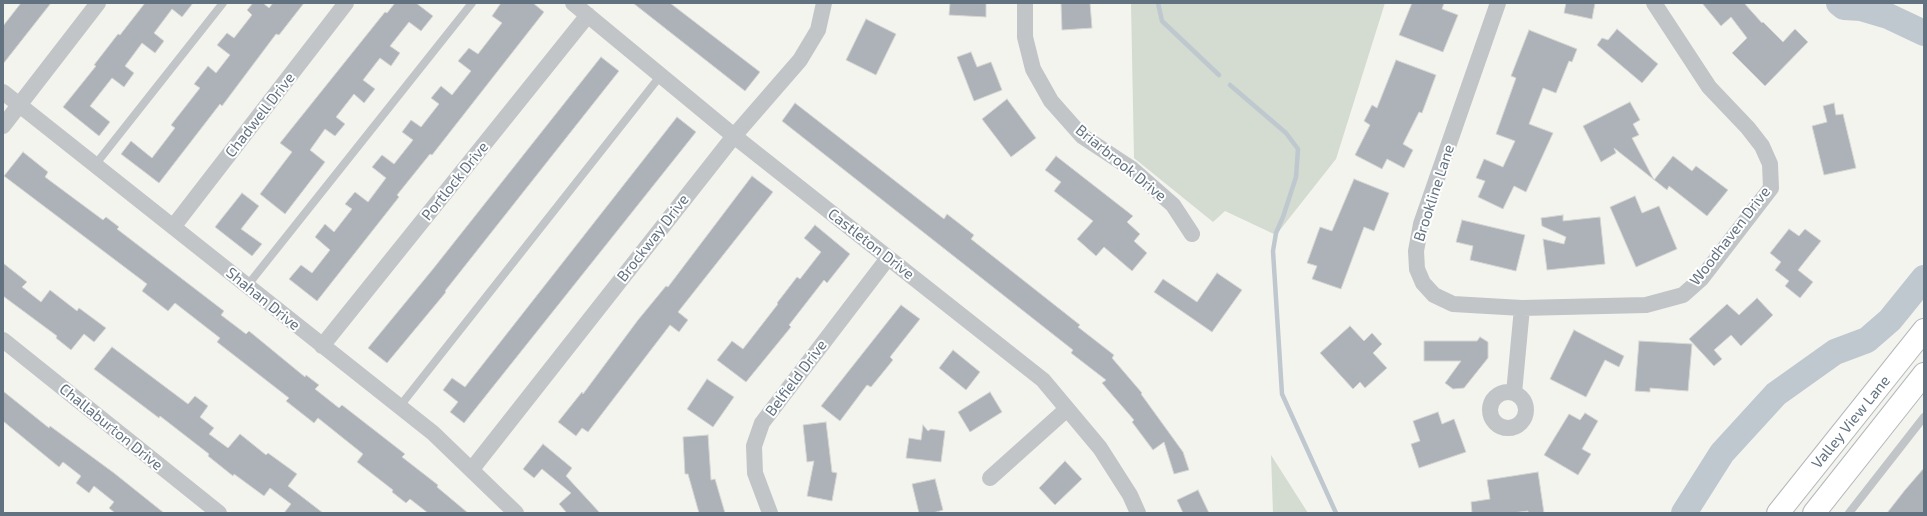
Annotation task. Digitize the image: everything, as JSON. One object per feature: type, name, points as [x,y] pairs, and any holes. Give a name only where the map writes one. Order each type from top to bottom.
[{"type":"main road","name":"Valley View Lane","points":[[1778,513],[1924,330]]},
{"type":"main road","name":"Valley View Lane","points":[[1814,513],[1924,374]]},
{"type":"street","points":[[3,126],[98,3]]},
{"type":"street","name":"Chadwell Drive","points":[[173,227],[346,3]]},
{"type":"street","name":"Castleton Drive","points":[[573,3],[734,136],[1043,380],[1100,448],[1130,495],[1138,513]]},
{"type":"street","name":"Brockway Drive","points":[[472,469],[734,136],[800,60],[818,30],[824,3]]},
{"type":"street","name":"Briarbrook Drive","points":[[1025,3],[1025,37],[1033,70],[1051,101],[1082,136],[1132,169],[1173,205],[1192,234]]},
{"type":"street","name":"Brookline Lane","points":[[1498,3],[1421,224],[1416,251],[1417,269],[1423,284],[1434,294],[1454,304],[1522,308]]},
{"type":"street","name":"Woodhaven Drive","points":[[1522,308],[1646,305],[1683,295],[1701,279],[1771,188],[1770,164],[1762,146],[1748,128],[1709,87],[1654,3]]},
{"type":"street","name":"Portlock Drive","points":[[322,346],[588,15]]},
{"type":"street","name":"Shahan Drive","points":[[3,92],[433,433],[516,513]]},
{"type":"street","name":"Belfield Drive","points":[[770,513],[755,473],[754,446],[762,423],[888,258]]},
{"type":"street","points":[[1514,393],[1522,308]]},
{"type":"street","name":"Challaburton Drive","points":[[3,340],[219,513]]},
{"type":"street","points":[[990,478],[1067,408]]},
{"type":"lane","points":[[95,165],[223,3]]},
{"type":"lane","points":[[247,286],[472,3]]},
{"type":"lane","points":[[400,406],[661,76]]},
{"type":"lane","points":[[1849,513],[1924,417]]},
{"type":"shaded area","points":[[1131,3],[1385,3],[1336,159],[1276,235],[1225,211],[1213,222],[1134,158]]},
{"type":"shaded area","points":[[1271,455],[1308,513],[1273,513]]},
{"type":"building","points":[[21,3],[51,3],[3,64],[3,26]]},
{"type":"building","points":[[145,3],[193,3],[182,17],[172,9],[154,33],[164,41],[155,53],[142,43],[125,66],[134,73],[124,87],[112,78],[90,106],[110,122],[99,136],[63,107],[96,66],[94,65],[118,34],[120,35]]},
{"type":"building","points":[[253,3],[263,3],[269,8],[273,3],[304,3],[279,35],[276,34],[222,106],[220,104],[159,183],[121,154],[131,141],[152,158],[175,128],[171,125],[200,88],[194,84],[208,66],[216,73],[230,55],[217,45],[227,33],[234,38],[252,15],[247,10]]},
{"type":"building","points":[[395,3],[416,3],[433,16],[421,31],[409,22],[390,46],[400,53],[391,66],[380,58],[363,80],[375,89],[364,103],[354,94],[336,117],[345,124],[335,136],[325,129],[310,150],[325,162],[285,214],[260,194],[292,152],[280,143],[385,12],[387,13]]},
{"type":"building","points":[[501,3],[533,3],[544,12],[432,155],[430,154],[397,195],[399,197],[317,301],[289,279],[301,265],[312,273],[330,250],[315,237],[325,224],[334,232],[352,209],[345,204],[355,192],[368,202],[386,178],[372,167],[382,155],[394,164],[413,140],[402,132],[411,120],[421,127],[439,104],[431,98],[441,86],[452,95],[471,71],[458,61],[469,48],[478,54],[502,23],[492,16]]},
{"type":"building","points":[[633,3],[670,3],[760,72],[745,91]]},
{"type":"building","points":[[950,3],[986,3],[986,17],[949,15]]},
{"type":"building","points":[[1061,3],[1090,3],[1092,28],[1062,30]]},
{"type":"building","points":[[1412,3],[1444,3],[1442,9],[1458,15],[1443,52],[1399,35]]},
{"type":"building","points":[[1566,3],[1595,3],[1592,19],[1564,13]]},
{"type":"building","points":[[1702,3],[1744,3],[1762,23],[1763,22],[1783,42],[1795,29],[1808,42],[1765,86],[1732,53],[1747,38],[1731,17],[1721,26]]},
{"type":"building","points":[[866,19],[896,34],[876,75],[846,60]]},
{"type":"building","points":[[1617,29],[1658,64],[1642,83],[1597,45],[1602,38],[1608,40]]},
{"type":"building","points":[[1529,30],[1577,49],[1572,62],[1569,61],[1556,93],[1543,88],[1529,124],[1553,133],[1526,192],[1514,186],[1503,209],[1478,197],[1485,181],[1476,178],[1484,159],[1503,167],[1515,141],[1496,134],[1516,78],[1511,76]]},
{"type":"building","points":[[971,52],[977,67],[991,62],[1002,90],[974,101],[957,57]]},
{"type":"building","points":[[601,57],[619,71],[445,291],[446,292],[387,363],[368,348],[433,269]]},
{"type":"building","points":[[1396,60],[1436,75],[1422,113],[1419,112],[1403,144],[1413,150],[1404,168],[1387,159],[1382,169],[1355,155],[1370,125],[1364,121],[1372,105],[1377,108]]},
{"type":"building","points":[[1007,99],[1036,138],[1011,157],[982,119]]},
{"type":"building","points":[[1630,102],[1640,120],[1633,124],[1639,135],[1632,138],[1654,179],[1614,148],[1616,153],[1601,162],[1583,126]]},
{"type":"building","points":[[795,103],[944,219],[947,214],[974,235],[971,239],[1080,325],[1078,327],[1114,355],[1112,358],[1142,393],[1141,394],[1183,452],[1189,470],[1174,474],[1164,442],[1153,450],[1132,422],[1134,420],[1102,383],[1106,380],[1071,353],[1073,350],[782,121]]},
{"type":"building","points":[[1834,103],[1836,115],[1843,114],[1856,168],[1824,175],[1812,126],[1827,122],[1823,106]]},
{"type":"building","points":[[677,117],[696,132],[464,423],[450,412],[458,402],[443,390],[452,378],[465,387]]},
{"type":"building","points":[[23,152],[48,172],[45,177],[103,220],[106,217],[119,227],[117,229],[224,311],[221,315],[246,334],[249,331],[305,377],[306,375],[319,385],[315,389],[339,408],[342,405],[405,454],[402,457],[438,485],[437,487],[468,513],[428,513],[410,499],[406,503],[392,492],[393,490],[357,462],[363,454],[318,418],[314,423],[286,401],[289,398],[217,342],[220,338],[175,303],[168,311],[142,291],[147,284],[4,176]]},
{"type":"building","points":[[1056,156],[1133,216],[1127,222],[1140,234],[1134,241],[1147,253],[1132,271],[1104,247],[1096,256],[1077,239],[1093,221],[1054,191],[1061,182],[1045,170]]},
{"type":"building","points":[[1673,156],[1692,171],[1696,166],[1728,190],[1707,216],[1669,186],[1667,190],[1654,180]]},
{"type":"building","points":[[752,176],[773,192],[678,312],[688,320],[679,332],[670,325],[588,432],[582,428],[576,436],[558,422],[582,392],[583,394],[638,320],[666,286],[668,287]]},
{"type":"building","points":[[1354,179],[1389,193],[1374,231],[1364,227],[1341,289],[1312,279],[1317,266],[1307,263],[1320,227],[1332,231]]},
{"type":"building","points":[[242,193],[259,206],[241,229],[262,244],[252,256],[215,227]]},
{"type":"building","points":[[1635,196],[1642,213],[1659,206],[1677,249],[1636,267],[1610,207]]},
{"type":"building","points":[[1563,215],[1563,221],[1600,217],[1605,264],[1547,270],[1543,239],[1564,244],[1566,237],[1542,226],[1541,218]]},
{"type":"building","points":[[1462,220],[1525,235],[1516,271],[1470,260],[1473,246],[1456,242]]},
{"type":"building","points":[[815,225],[850,254],[827,283],[824,280],[789,325],[791,327],[746,382],[717,360],[732,341],[743,349],[797,277],[800,279],[821,252],[804,238]]},
{"type":"building","points":[[1789,229],[1799,236],[1805,229],[1821,241],[1798,270],[1813,282],[1800,298],[1785,286],[1789,281],[1775,270],[1781,262],[1770,253]]},
{"type":"building","points":[[3,263],[27,282],[22,287],[41,302],[50,290],[77,311],[79,308],[106,328],[94,342],[84,334],[71,350],[56,338],[57,336],[3,296]]},
{"type":"building","points":[[1217,273],[1242,290],[1212,332],[1154,292],[1163,279],[1197,302]]},
{"type":"building","points":[[1757,298],[1773,315],[1741,346],[1731,335],[1714,350],[1722,359],[1714,366],[1689,339],[1727,304],[1739,315]]},
{"type":"building","points":[[901,305],[920,319],[890,357],[893,360],[871,387],[867,385],[840,421],[821,406]]},
{"type":"building","points":[[1350,326],[1364,341],[1372,333],[1382,344],[1373,353],[1387,368],[1365,388],[1360,382],[1353,389],[1320,353]]},
{"type":"building","points":[[1574,330],[1624,356],[1619,367],[1605,360],[1586,397],[1550,379]]},
{"type":"building","points":[[1480,337],[1488,342],[1488,358],[1464,388],[1453,389],[1445,383],[1461,361],[1424,361],[1424,341],[1477,341]]},
{"type":"building","points":[[1639,341],[1692,344],[1688,391],[1650,388],[1650,392],[1635,391]]},
{"type":"building","points":[[112,347],[188,404],[195,396],[208,406],[200,417],[214,428],[209,434],[228,448],[240,434],[266,455],[268,453],[297,474],[288,486],[323,513],[284,513],[291,504],[270,488],[264,496],[234,474],[233,476],[208,456],[209,454],[160,416],[159,418],[94,369]]},
{"type":"building","points":[[953,350],[980,372],[966,390],[939,368]]},
{"type":"building","points":[[707,379],[734,397],[713,427],[687,409]]},
{"type":"building","points":[[3,391],[49,428],[50,426],[114,473],[164,513],[115,513],[109,508],[114,502],[94,486],[89,493],[76,483],[81,476],[63,462],[59,467],[3,421]]},
{"type":"building","points":[[990,392],[1002,412],[970,432],[958,412]]},
{"type":"building","points":[[1438,412],[1442,424],[1454,419],[1466,452],[1419,468],[1411,444],[1420,441],[1413,421]]},
{"type":"building","points":[[1585,413],[1598,421],[1582,449],[1591,454],[1578,475],[1544,455],[1569,414],[1580,420]]},
{"type":"building","points":[[826,422],[832,472],[837,473],[832,501],[807,496],[814,461],[807,462],[803,425]]},
{"type":"building","points":[[923,425],[928,431],[931,429],[945,431],[941,462],[906,458],[909,438],[921,440]]},
{"type":"building","points":[[708,435],[711,480],[715,479],[725,513],[699,513],[688,474],[685,474],[683,437]]},
{"type":"building","points":[[543,444],[572,468],[566,476],[600,513],[567,513],[559,504],[571,493],[542,469],[534,478],[523,469]]},
{"type":"building","points":[[1065,461],[1082,479],[1055,505],[1039,488]]},
{"type":"building","points":[[1924,468],[1924,513],[1887,513],[1905,490]]},
{"type":"building","points":[[1538,472],[1544,513],[1528,513],[1528,511],[1512,513],[1472,513],[1471,502],[1490,499],[1487,480]]},
{"type":"building","points":[[935,479],[943,510],[933,513],[919,513],[912,484]]},
{"type":"building","points":[[1198,490],[1209,513],[1183,513],[1177,500]]},
{"type":"waterway","points":[[1158,3],[1162,21],[1219,75]]},
{"type":"waterway","points":[[1839,3],[1844,7],[1861,8],[1888,16],[1924,33]]},
{"type":"waterway","points":[[1230,85],[1286,133],[1298,149],[1296,177],[1283,217],[1276,233],[1273,251],[1282,394],[1336,513]]},
{"type":"waterway","points":[[1684,513],[1722,453],[1776,394],[1835,352],[1867,340],[1890,320],[1924,278]]}]
